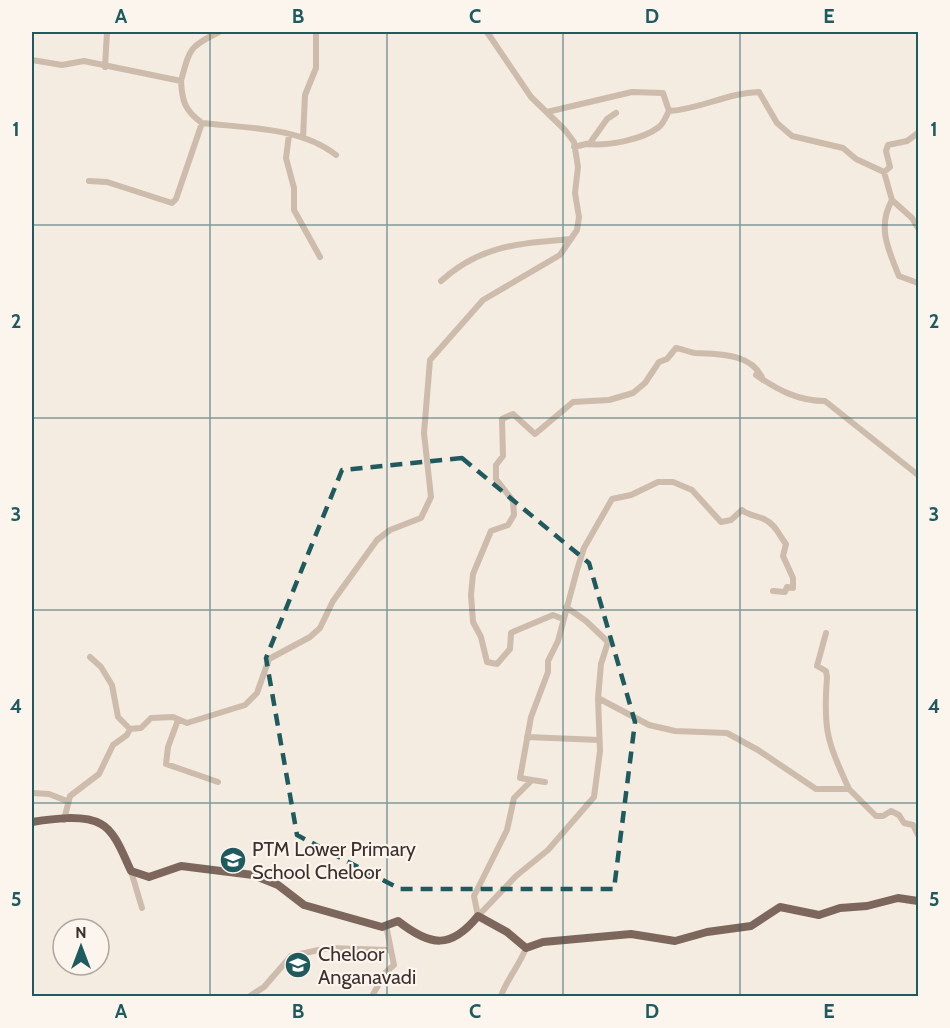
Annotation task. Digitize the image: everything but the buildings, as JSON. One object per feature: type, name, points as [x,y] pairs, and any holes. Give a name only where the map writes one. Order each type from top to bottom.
[{"type":"main road","points":[[32,822],[81,819],[102,824],[112,834],[131,871],[149,877],[181,866],[253,875],[278,885],[304,905],[382,927],[398,921],[412,932],[439,941],[454,939],[478,916],[507,932],[526,948],[539,943],[632,934],[675,941],[707,932],[751,926],[780,907],[819,915],[840,908],[867,906],[898,898],[918,901]]},
{"type":"street","points":[[105,67],[107,32]]},
{"type":"street","points":[[219,32],[194,44],[188,55],[181,81],[182,101],[189,114],[201,123],[303,138],[320,143],[336,155]]},
{"type":"street","points":[[303,138],[305,95],[316,68],[316,32]]},
{"type":"street","points":[[64,820],[67,801],[99,774],[110,749],[130,729],[141,728],[152,718],[173,717],[187,723],[245,705],[257,693],[269,658],[310,637],[320,628],[333,601],[376,540],[390,530],[421,518],[431,497],[424,433],[430,360],[483,300],[560,255],[577,230],[579,217],[575,199],[578,167],[571,136],[531,97],[488,32]]},
{"type":"street","points":[[32,60],[62,66],[84,60],[105,67],[181,81]]},
{"type":"street","points":[[547,112],[632,92],[663,93],[669,111]]},
{"type":"street","points":[[574,147],[587,144],[603,146],[644,134],[660,126],[669,111],[702,105],[722,96],[759,92],[777,123],[792,136],[843,148],[856,159],[884,172],[892,200],[912,218],[918,228]]},
{"type":"street","points":[[587,144],[601,131],[607,119],[616,113]]},
{"type":"street","points":[[88,181],[107,182],[172,203],[176,199],[201,123]]},
{"type":"street","points":[[884,172],[890,167],[886,151],[888,145],[907,141],[918,133]]},
{"type":"street","points":[[290,135],[286,158],[294,188],[294,210],[320,257]]},
{"type":"street","points":[[892,200],[887,208],[883,237],[898,276],[918,283]]},
{"type":"street","points":[[441,281],[459,265],[506,244],[571,239]]},
{"type":"street","points":[[562,619],[553,615],[511,633],[510,649],[497,664],[487,662],[481,637],[473,622],[471,594],[474,574],[491,531],[508,525],[514,515],[513,501],[496,479],[496,465],[503,456],[502,419],[513,414],[535,434],[573,402],[609,400],[633,393],[645,383],[659,362],[667,359],[676,348],[692,353],[734,357],[756,367],[763,380]]},
{"type":"street","points":[[756,375],[792,397],[808,401],[825,401],[918,475]]},
{"type":"street","points":[[545,782],[520,778],[531,717],[541,693],[543,680],[548,672],[548,661],[558,641],[562,619],[584,548],[612,499],[631,495],[650,484],[665,481],[692,490],[721,522],[730,520],[742,510],[771,523],[786,544],[783,556],[794,582],[793,588],[787,587],[785,592],[773,591]]},
{"type":"street","points":[[478,916],[516,876],[548,850],[594,797],[599,740],[598,698],[601,664],[608,642],[586,621],[566,607]]},
{"type":"street","points":[[826,633],[817,666],[826,671],[824,718],[829,746],[849,789],[876,816],[883,816],[891,811],[899,815],[904,823],[913,825],[918,835]]},
{"type":"street","points":[[90,657],[101,667],[112,685],[118,717],[130,729]]},
{"type":"street","points":[[598,698],[649,725],[675,730],[728,733],[816,789],[849,789]]},
{"type":"street","points":[[178,720],[168,747],[166,764],[218,782]]},
{"type":"street","points":[[527,737],[599,740]]},
{"type":"street","points":[[478,916],[474,896],[507,830],[514,798],[532,780]]},
{"type":"street","points":[[32,794],[49,794],[67,801]]},
{"type":"street","points":[[131,871],[142,908]]},
{"type":"street","points":[[372,996],[386,972],[394,965],[389,950],[386,925]]},
{"type":"street","points":[[250,996],[264,987],[291,956],[328,948],[389,950]]},
{"type":"street","points":[[501,996],[505,985],[520,964],[526,948]]},
{"type":"highlighted area","points":[[462,458],[589,563],[635,722],[614,889],[400,889],[297,835],[266,658],[342,470]]},
{"type":"place","name":"PTM Lower Primary School Cheloor","points":[[233,860]]},
{"type":"place","name":"Cheloor Anganavadi","points":[[298,965]]}]
